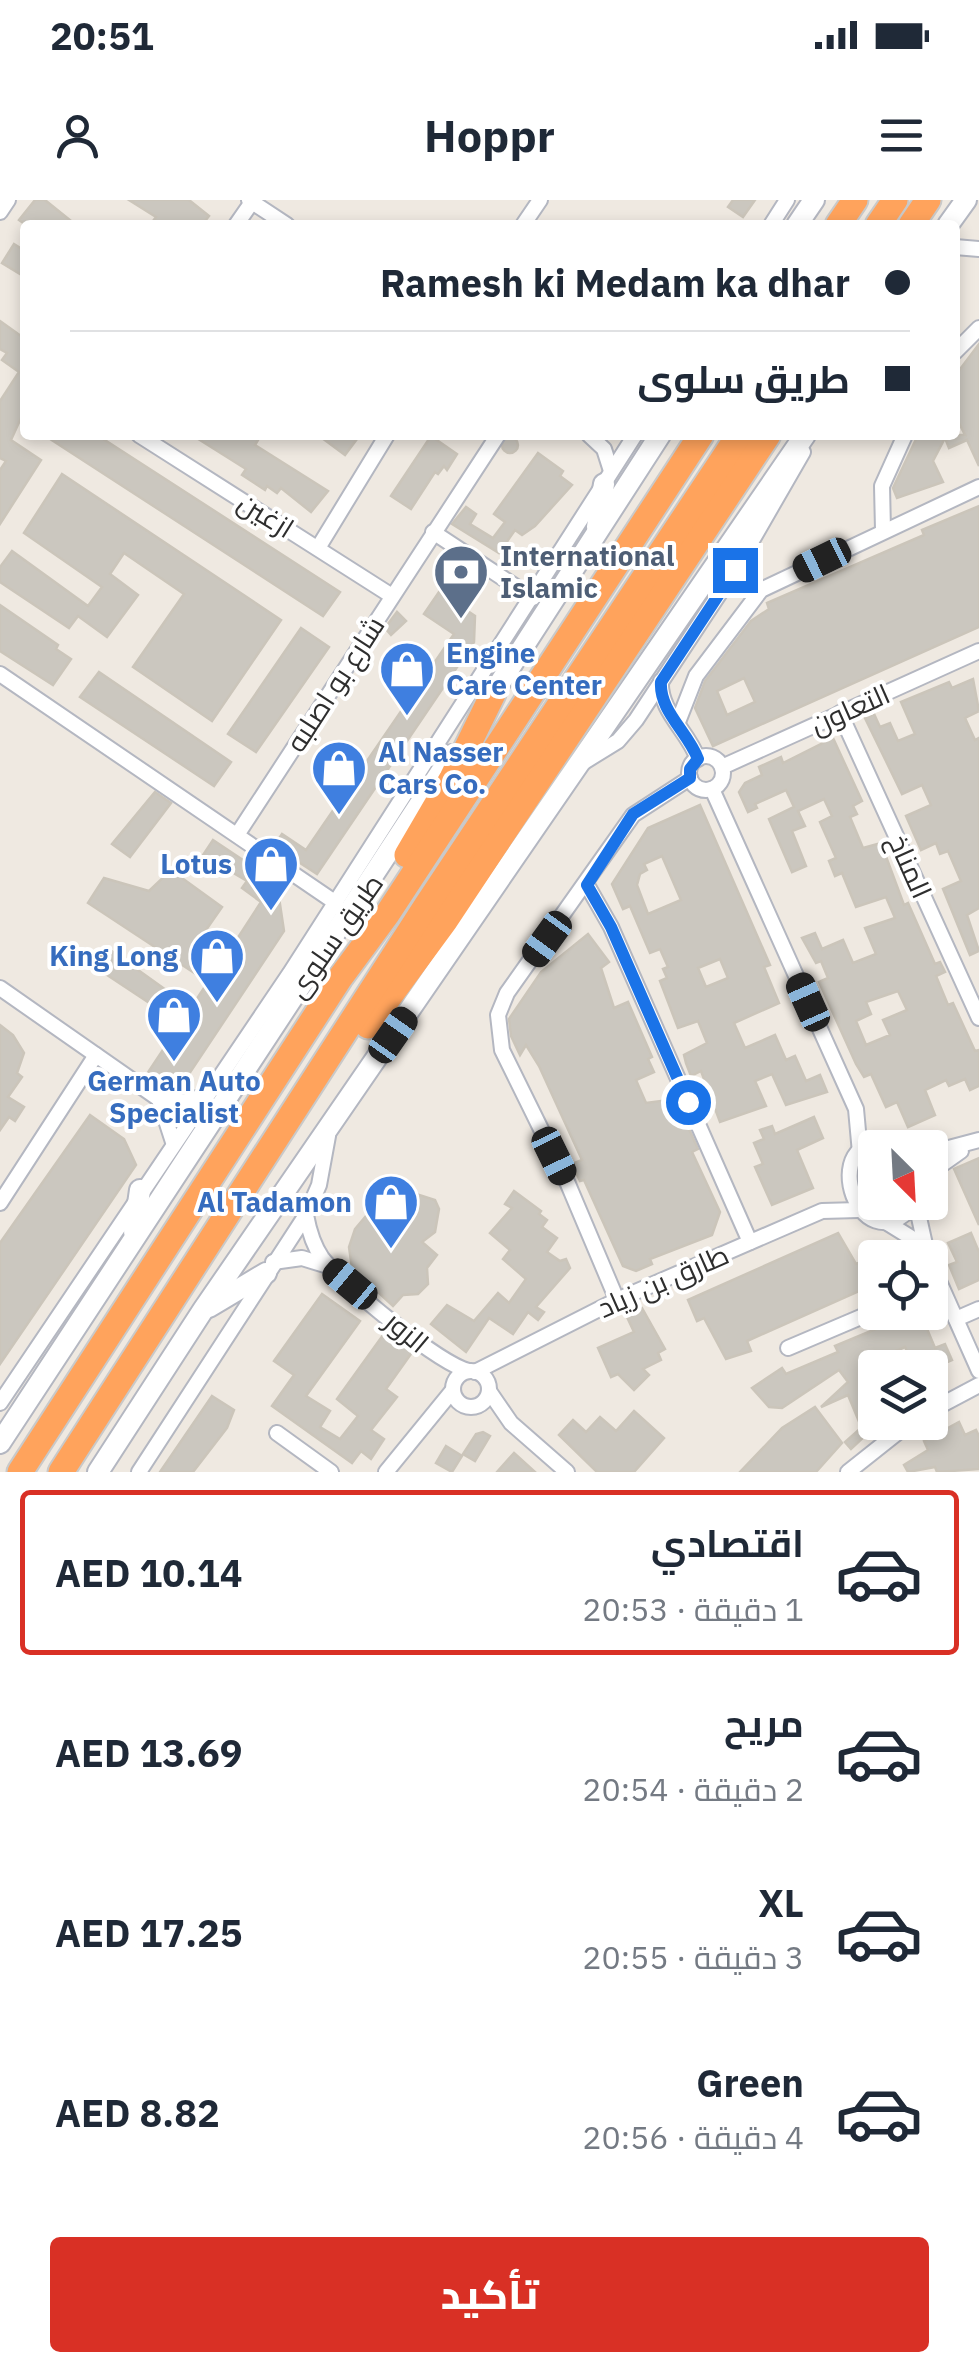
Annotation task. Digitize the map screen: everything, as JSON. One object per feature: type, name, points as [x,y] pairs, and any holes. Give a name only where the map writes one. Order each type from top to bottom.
[{"type":"highway","name":"طريق سلوى","points":[[20,1472],[340,978],[388,913],[698,440]]},
{"type":"highway","name":"طريق سلوى","points":[[62,1472],[426,906],[736,440]]},
{"type":"highway","points":[[281,1135],[445,921],[765,440]]},
{"type":"highway","points":[[340,978],[452,778],[493,694]]},
{"type":"main road","name":"طريق سلوى","points":[[0,1443],[657,440]]},
{"type":"main road","points":[[98,1472],[202,1310],[805,440]]},
{"type":"main road","points":[[596,534],[608,478]]},
{"type":"main road","points":[[290,974],[325,948]]},
{"type":"main road","points":[[132,1240],[140,1190]]},
{"type":"main road","points":[[202,1310],[270,1268]]},
{"type":"street","points":[[0,212],[8,200]]},
{"type":"street","points":[[250,201],[279,220]]},
{"type":"street","points":[[960,347],[979,328]]},
{"type":"street","name":"ازغين","points":[[147,440],[392,596]]},
{"type":"street","points":[[318,548],[383,440]]},
{"type":"street","name":"شارع بو اصلبه","points":[[237,835],[495,440]]},
{"type":"street","points":[[594,440],[604,450],[608,478]]},
{"type":"street","name":"طريق سلوى","points":[[0,1403],[140,1190],[290,974],[632,440]]},
{"type":"street","points":[[584,762],[618,740],[636,720],[735,570],[805,440]]},
{"type":"street","points":[[883,530],[882,486],[903,440]]},
{"type":"street","points":[[675,719],[696,676],[761,590],[979,487]]},
{"type":"street","points":[[433,532],[533,598]]},
{"type":"street","points":[[735,570],[761,590]]},
{"type":"street","name":"التعاون","points":[[722,768],[979,651]]},
{"type":"street","points":[[0,674],[336,903]]},
{"type":"street","points":[[661,682],[662,696],[698,759]]},
{"type":"street","points":[[636,720],[653,714],[675,719]]},
{"type":"street","name":"المناخ","points":[[840,714],[979,1018]]},
{"type":"street","points":[[714,758],[722,768],[720,782],[712,789],[698,788],[690,778],[690,769],[698,759],[714,758]]},
{"type":"street","points":[[617,1300],[568,1184],[506,1062],[498,1026],[507,993],[587,885],[633,814],[690,778]]},
{"type":"street","points":[[712,789],[856,1109],[861,1130]]},
{"type":"street","points":[[587,885],[611,927],[750,1242]]},
{"type":"street","points":[[0,988],[159,1099],[184,1102],[207,1095]]},
{"type":"street","points":[[0,1203],[96,1056]]},
{"type":"street","points":[[159,1099],[173,1142]]},
{"type":"street","points":[[856,1109],[879,1130]]},
{"type":"street","points":[[139,1472],[306,1215],[318,1185],[329,1126]]},
{"type":"street","points":[[948,1148],[974,1142]]},
{"type":"street","points":[[948,1161],[974,1142]]},
{"type":"street","name":"طارق بن زياد","points":[[822,1211],[847,1182],[858,1157]]},
{"type":"street","points":[[847,1182],[858,1206]]},
{"type":"street","name":"طارق بن زياد","points":[[472,1371],[508,1357],[617,1300],[822,1211],[858,1210]]},
{"type":"street","name":"الزور","points":[[306,1215],[313,1242],[329,1266],[440,1359],[472,1371]]},
{"type":"street","points":[[882,1220],[909,1240]]},
{"type":"street","points":[[270,1268],[302,1258],[329,1266]]},
{"type":"street","points":[[948,1307],[979,1371]]},
{"type":"street","points":[[956,1320],[979,1309]]},
{"type":"street","points":[[788,1348],[858,1318]]},
{"type":"street","points":[[424,1428],[484,1402],[508,1357]]},
{"type":"street","name":"الزور","points":[[440,1359],[453,1388]]},
{"type":"street","points":[[386,1472],[453,1388],[472,1371],[511,1422],[567,1472]]},
{"type":"street","points":[[948,1402],[979,1386]]},
{"type":"street","points":[[453,1388],[455,1399],[511,1422]]},
{"type":"street","points":[[277,1433],[331,1472]]},
{"type":"street","points":[[848,1472],[888,1440]]},
{"type":"building","points":[[35,200],[45,200],[70,220],[20,221]]},
{"type":"building","points":[[129,200],[189,200],[209,216],[206,220],[154,220],[156,217]]},
{"type":"building","points":[[733,200],[755,200],[743,217],[728,207]]},
{"type":"building","points":[[14,244],[20,248],[20,274],[2,263]]},
{"type":"building","points":[[0,321],[20,335],[20,420],[11,440],[41,460],[0,524],[0,470],[6,461],[0,458],[0,401],[19,372],[2,360],[7,353],[0,349]]},
{"type":"building","points":[[979,344],[979,466],[967,440],[949,448],[946,440],[960,440],[960,435],[965,435],[960,425],[960,369]]},
{"type":"building","points":[[52,440],[105,440],[340,592],[323,616]]},
{"type":"building","points":[[200,440],[258,440],[255,445],[328,491],[311,512],[281,488],[277,493],[267,486],[265,490],[242,475],[246,469]]},
{"type":"building","points":[[325,440],[356,440],[345,455]]},
{"type":"building","points":[[428,440],[437,440],[457,454],[447,470],[444,466],[438,474],[435,472],[411,509],[391,496]]},
{"type":"building","points":[[504,440],[516,440],[516,451],[504,451]]},
{"type":"building","points":[[916,440],[944,440],[933,461],[943,482],[897,498],[893,488]]},
{"type":"building","points":[[538,453],[563,471],[560,476],[572,485],[535,526],[522,535],[515,530],[499,553],[452,524],[466,507],[476,514],[470,524],[493,538],[505,522],[494,514]]},
{"type":"building","points":[[62,474],[281,620],[212,721],[133,667],[184,594],[124,553],[110,574],[138,595],[107,637],[78,616],[69,628],[0,582],[0,567],[12,551],[88,606],[102,587],[24,533]]},
{"type":"building","points":[[979,506],[979,627],[713,746],[695,708],[705,681],[751,621],[769,609],[767,603],[924,535],[922,530]],"holes":[[[744,678],[755,702],[727,715],[717,691]]]},
{"type":"building","points":[[439,592],[475,616],[474,642],[317,874],[274,846],[282,834],[306,850],[454,634],[424,614]]},
{"type":"building","points":[[0,605],[58,645],[56,649],[71,659],[53,685],[0,651]]},
{"type":"building","points":[[397,612],[406,621],[391,635],[385,628]]},
{"type":"building","points":[[301,628],[329,647],[256,752],[228,734]]},
{"type":"building","points":[[99,672],[231,762],[214,786],[80,697]]},
{"type":"building","points":[[973,679],[979,711],[965,718],[975,740],[979,738],[979,908],[967,915],[979,951],[970,955],[943,889],[961,881],[948,851],[940,854],[936,843],[921,850],[906,816],[931,805],[922,785],[902,794],[865,718],[874,714],[880,727],[890,723],[898,741],[915,734],[901,702],[949,682],[952,688]]},
{"type":"building","points":[[833,738],[862,801],[853,806],[857,814],[850,817],[863,848],[881,843],[904,905],[908,903],[935,964],[940,962],[945,972],[936,976],[948,1005],[953,1003],[975,1051],[979,1050],[979,1086],[970,1090],[965,1079],[949,1086],[946,1080],[925,1090],[935,1115],[908,1127],[897,1102],[886,1107],[871,1074],[864,1077],[856,1064],[819,982],[828,978],[821,961],[816,963],[802,938],[815,933],[822,949],[843,940],[853,963],[876,954],[865,928],[895,918],[886,897],[856,907],[842,873],[835,876],[829,861],[836,858],[820,822],[832,816],[824,799],[798,811],[805,826],[792,831],[806,866],[792,872],[769,819],[794,807],[786,790],[755,804],[757,808],[748,812],[739,792],[745,783],[762,775],[759,767],[781,757],[783,763]],"holes":[[[898,991],[907,1010],[883,1020],[890,1035],[866,1045],[856,1021],[871,1014],[866,1002]]]},
{"type":"building","points":[[155,792],[171,803],[130,857],[112,844]]},
{"type":"building","points":[[700,805],[770,965],[764,967],[779,1003],[734,1023],[745,1048],[775,1035],[786,1060],[795,1056],[806,1081],[820,1075],[827,1092],[786,1105],[772,1074],[755,1081],[766,1106],[720,1122],[701,1071],[691,1076],[684,1055],[707,1043],[698,1021],[678,1028],[660,981],[667,978],[663,969],[668,967],[660,949],[650,953],[630,906],[623,909],[612,884],[648,828]],"holes":[[[662,856],[681,900],[648,914],[637,885],[640,874],[647,870],[644,864]],[[720,959],[728,978],[706,987],[698,968]]]},
{"type":"building","points":[[213,840],[270,878],[278,891],[284,931],[187,1077],[162,1084],[147,1074],[208,982],[88,903],[104,878],[149,891],[171,870],[222,907],[199,940],[228,953],[261,902],[242,888],[247,881],[203,855]]},
{"type":"building","points":[[588,934],[609,962],[601,968],[614,1008],[628,1002],[652,1057],[648,1059],[654,1072],[636,1080],[646,1103],[668,1100],[676,1119],[683,1116],[698,1149],[692,1152],[720,1212],[712,1235],[650,1259],[652,1264],[636,1271],[623,1266],[584,1180],[580,1181],[572,1164],[582,1160],[539,1066],[526,1045],[520,1055],[511,1036],[509,1019],[541,972]]},
{"type":"building","points":[[106,947],[166,990],[154,1006],[92,965]]},
{"type":"building","points":[[0,1025],[13,1035],[24,1053],[17,1073],[22,1077],[8,1097],[24,1107],[15,1121],[9,1117],[0,1130]]},
{"type":"building","points":[[90,1115],[124,1139],[136,1165],[0,1364],[0,1243]]},
{"type":"building","points":[[814,1117],[823,1138],[797,1150],[813,1188],[772,1205],[755,1167],[763,1164],[754,1143],[764,1139],[760,1130],[772,1126],[775,1134]]},
{"type":"building","points":[[979,1158],[979,1225],[954,1169]]},
{"type":"building","points":[[514,1191],[541,1211],[539,1214],[547,1220],[542,1227],[557,1238],[547,1252],[560,1261],[566,1259],[570,1268],[536,1307],[544,1312],[538,1320],[528,1312],[513,1334],[489,1318],[466,1352],[431,1324],[447,1305],[474,1321],[498,1293],[509,1303],[526,1279],[503,1259],[510,1250],[490,1233],[512,1208],[505,1204]]},
{"type":"building","name":"Al Tadamon","points":[[416,1194],[435,1200],[439,1209],[435,1232],[422,1242],[437,1255],[427,1268],[428,1284],[418,1294],[403,1295],[393,1306],[352,1268],[349,1247],[355,1229],[376,1204],[392,1217],[406,1197]]},
{"type":"building","points":[[838,1233],[858,1263],[858,1292],[747,1341],[751,1351],[726,1359],[704,1318],[697,1321],[688,1300]]},
{"type":"building","points":[[971,1233],[979,1252],[979,1280],[959,1289],[949,1265],[957,1262],[948,1243]]},
{"type":"building","points":[[322,1294],[360,1321],[306,1396],[330,1411],[320,1427],[340,1439],[358,1416],[337,1399],[386,1331],[413,1351],[386,1389],[397,1397],[371,1430],[384,1439],[371,1459],[361,1451],[352,1463],[272,1406],[294,1375],[274,1361]]},
{"type":"building","points":[[642,1308],[665,1349],[658,1353],[661,1360],[643,1369],[649,1375],[634,1390],[618,1374],[611,1377],[598,1348],[634,1332],[626,1315]]},
{"type":"building","points":[[873,1330],[928,1330],[935,1348],[945,1344],[948,1350],[858,1350],[858,1419],[848,1395],[821,1407],[848,1382],[839,1370],[782,1408],[769,1407],[752,1388],[782,1368],[786,1374],[838,1352],[835,1346]]},
{"type":"building","points":[[212,1396],[234,1410],[227,1428],[193,1472],[160,1472]]},
{"type":"building","points":[[815,1407],[842,1443],[816,1472],[740,1472],[782,1428]]},
{"type":"building","points":[[634,1411],[664,1438],[634,1472],[597,1472],[559,1435],[573,1420],[586,1432],[600,1417],[616,1431]]},
{"type":"building","points":[[959,1422],[965,1435],[976,1430],[979,1469],[937,1472],[935,1467],[908,1472],[904,1465],[928,1450],[924,1441],[948,1440],[948,1428]]},
{"type":"building","points":[[858,1431],[861,1440],[851,1449],[845,1442]]},
{"type":"building","points":[[476,1434],[490,1436],[475,1461],[463,1454]]},
{"type":"building","points":[[446,1446],[462,1456],[452,1472],[436,1463]]},
{"type":"building","points":[[514,1453],[535,1472],[497,1472]]},
{"type":"place","name":"International Islamic","points":[[461,621]]},
{"type":"place","name":"Engine Care Center","points":[[407,718]]},
{"type":"place","name":"Al Nasser Cars Co.","points":[[339,817]]},
{"type":"place","name":"Lotus","points":[[271,913]]},
{"type":"place","name":"King Long","points":[[217,1005]]},
{"type":"place","name":"German Auto Specialist","points":[[174,1064]]},
{"type":"place","name":"Al Tadamon","points":[[391,1251]]},
{"type":"route","points":[[688,1102],[611,927],[587,885],[633,814],[690,778],[690,769],[698,759],[682,727],[666,708],[661,682],[735,570]]}]
